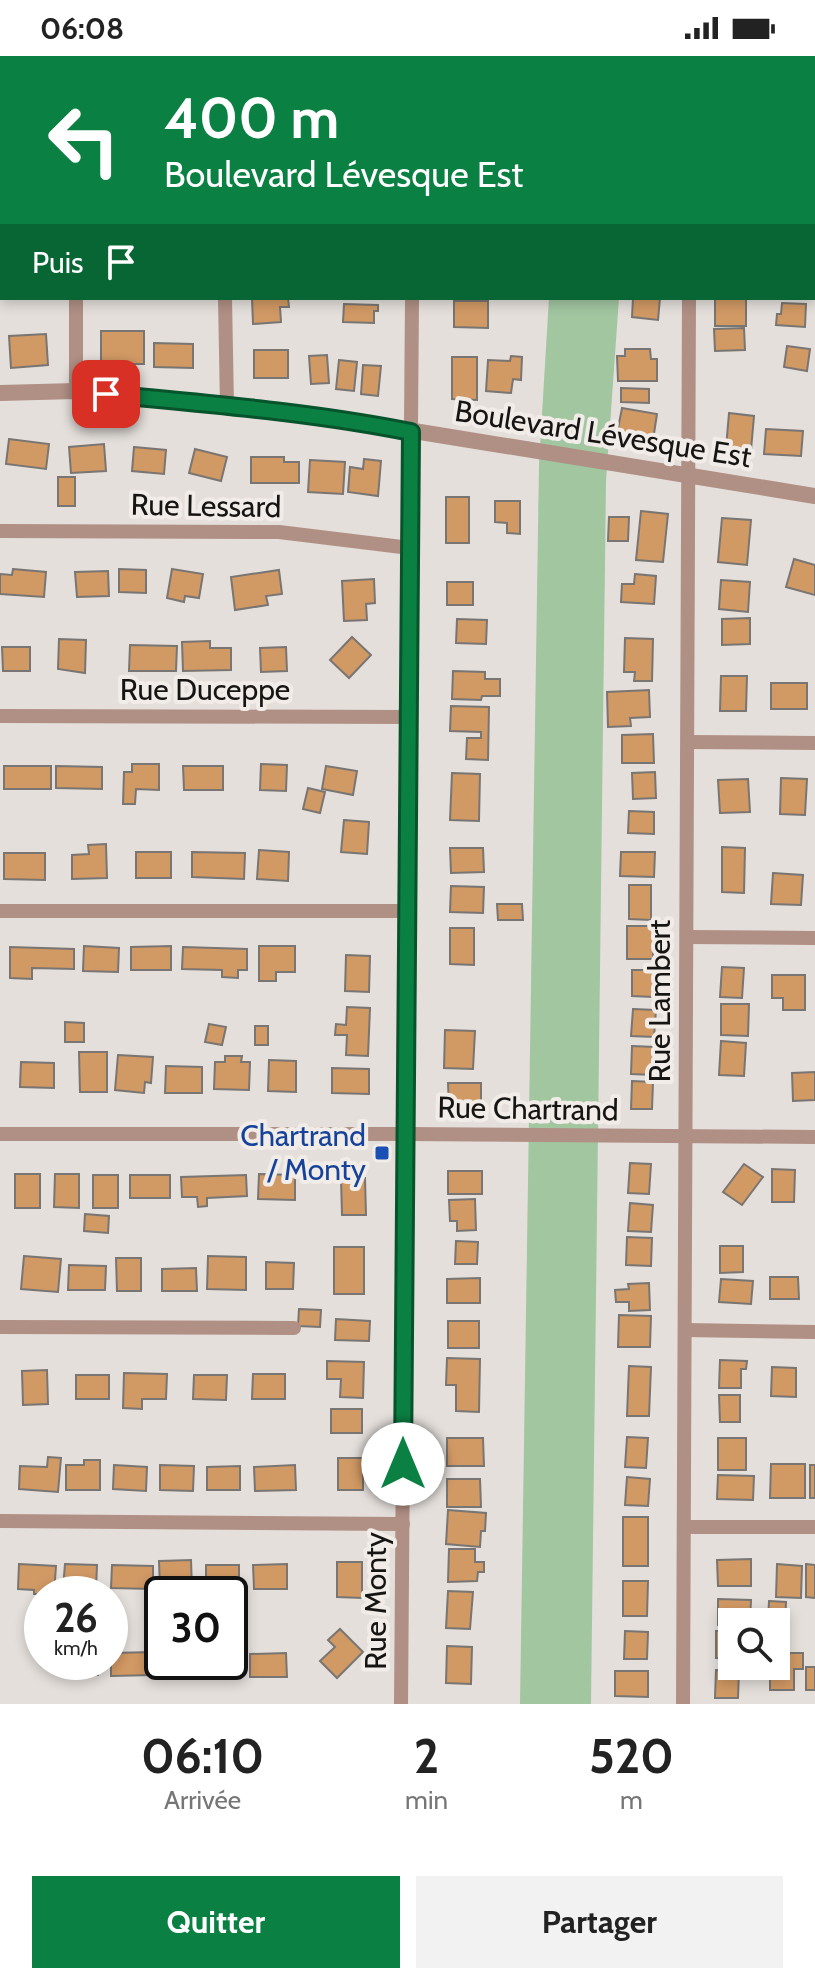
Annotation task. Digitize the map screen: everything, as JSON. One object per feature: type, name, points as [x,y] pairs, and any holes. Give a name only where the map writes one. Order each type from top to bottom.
[{"type":"street","points":[[76,300],[76,391]]},
{"type":"street","points":[[225,300],[227,406]]},
{"type":"street","name":"Rue Monty","points":[[401,1704],[412,300]]},
{"type":"street","name":"Rue Lambert","points":[[683,1704],[689,300]]},
{"type":"street","name":"Boulevard Lévesque Est","points":[[0,393],[76,391],[371,424],[815,496]]},
{"type":"street","name":"Rue Lessard","points":[[0,531],[279,532],[410,548]]},
{"type":"street","name":"Rue Duceppe","points":[[0,716],[409,717]]},
{"type":"street","points":[[688,742],[815,743]]},
{"type":"street","points":[[0,911],[407,911]]},
{"type":"street","points":[[687,937],[815,938]]},
{"type":"street","name":"Rue Chartrand","points":[[0,1134],[815,1137]]},
{"type":"street","points":[[0,1327],[294,1328]]},
{"type":"street","points":[[685,1330],[815,1332]]},
{"type":"street","points":[[0,1521],[403,1524]]},
{"type":"street","points":[[684,1527],[815,1527]]},
{"type":"green space","points":[[549,300],[619,300],[606,481],[591,1704],[520,1704],[539,464]]},
{"type":"building","points":[[252,300],[288,300],[289,307],[280,307],[281,322],[253,324]]},
{"type":"building","points":[[633,300],[660,300],[658,320],[632,317]]},
{"type":"building","points":[[715,300],[746,300],[746,326],[715,326]]},
{"type":"building","points":[[454,301],[488,301],[488,328],[454,327]]},
{"type":"building","points":[[782,303],[806,304],[805,327],[776,325]]},
{"type":"building","points":[[344,304],[378,305],[378,311],[374,311],[374,323],[343,322]]},
{"type":"building","points":[[744,328],[745,350],[715,351],[714,329]]},
{"type":"building","points":[[101,331],[144,331],[144,364],[101,364]]},
{"type":"building","points":[[46,334],[48,365],[11,368],[9,336]]},
{"type":"building","points":[[154,343],[193,344],[193,368],[154,367]]},
{"type":"building","points":[[787,346],[810,349],[807,371],[784,367]]},
{"type":"building","points":[[625,349],[650,349],[651,359],[657,359],[657,381],[618,381],[617,356],[625,356]]},
{"type":"building","points":[[254,350],[288,350],[288,378],[254,378]]},
{"type":"building","points":[[327,355],[329,383],[311,384],[309,356]]},
{"type":"building","points":[[511,356],[522,357],[521,380],[513,379],[511,393],[486,391],[488,360],[510,361]]},
{"type":"building","points":[[452,357],[477,357],[477,400],[452,399]]},
{"type":"building","points":[[339,360],[357,362],[354,391],[336,389]]},
{"type":"building","points":[[363,365],[381,366],[378,396],[361,394]]},
{"type":"building","points":[[621,388],[649,389],[649,403],[621,402]]},
{"type":"building","points":[[622,408],[657,414],[653,440],[617,434]]},
{"type":"building","points":[[729,413],[754,416],[751,450],[726,448]]},
{"type":"building","points":[[766,429],[803,431],[801,456],[764,454]]},
{"type":"building","points":[[9,439],[49,444],[46,469],[6,464]]},
{"type":"building","points":[[104,444],[106,471],[71,473],[69,447]]},
{"type":"building","points":[[134,447],[166,450],[164,474],[132,471]]},
{"type":"building","points":[[195,449],[227,457],[221,481],[189,473]]},
{"type":"building","points":[[251,457],[284,457],[284,462],[299,462],[299,483],[251,483]]},
{"type":"building","points":[[364,459],[381,461],[378,496],[348,492],[350,467],[363,469]]},
{"type":"building","points":[[310,460],[345,462],[343,494],[308,492]]},
{"type":"building","points":[[58,477],[75,477],[75,506],[58,506]]},
{"type":"building","points":[[446,497],[469,497],[469,543],[446,543]]},
{"type":"building","points":[[495,501],[520,501],[520,534],[507,533],[507,523],[495,522]]},
{"type":"building","points":[[641,511],[668,514],[663,562],[636,560]]},
{"type":"building","points":[[609,517],[629,517],[628,541],[608,541]]},
{"type":"building","points":[[722,518],[751,520],[747,565],[718,562]]},
{"type":"building","points":[[794,559],[815,565],[815,595],[786,587]]},
{"type":"building","points":[[13,569],[46,572],[44,597],[0,594],[0,574],[12,575]]},
{"type":"building","points":[[119,569],[146,570],[146,593],[119,592]]},
{"type":"building","points":[[172,569],[203,574],[199,598],[185,596],[184,602],[167,598]]},
{"type":"building","points":[[279,570],[282,594],[266,596],[268,605],[235,610],[231,577]]},
{"type":"building","points":[[108,571],[109,596],[77,597],[75,572]]},
{"type":"building","points":[[635,574],[656,576],[654,604],[621,602],[622,584],[634,584]]},
{"type":"building","points":[[374,579],[375,603],[366,604],[367,620],[344,621],[342,581]]},
{"type":"building","points":[[721,580],[750,582],[748,612],[719,609]]},
{"type":"building","points":[[447,582],[473,582],[473,605],[447,605]]},
{"type":"building","points":[[750,618],[750,644],[722,645],[722,619]]},
{"type":"building","points":[[457,619],[487,620],[486,644],[456,643]]},
{"type":"building","points":[[352,637],[371,655],[349,678],[330,660]]},
{"type":"building","points":[[625,638],[653,639],[652,681],[634,681],[635,672],[624,672]]},
{"type":"building","points":[[59,639],[86,640],[85,673],[58,669]]},
{"type":"building","points":[[210,641],[210,648],[231,648],[231,670],[183,671],[182,642]]},
{"type":"building","points":[[130,645],[177,646],[176,671],[129,671]]},
{"type":"building","points":[[2,647],[30,647],[30,671],[3,671]]},
{"type":"building","points":[[286,647],[287,671],[261,672],[260,648]]},
{"type":"building","points":[[453,671],[485,672],[485,679],[500,679],[500,696],[482,696],[481,700],[452,699]]},
{"type":"building","points":[[721,676],[747,676],[746,711],[720,711]]},
{"type":"building","points":[[771,683],[807,683],[807,709],[771,709]]},
{"type":"building","points":[[649,690],[650,717],[630,718],[631,726],[608,727],[607,692]]},
{"type":"building","points":[[451,706],[489,707],[488,760],[466,759],[467,738],[481,738],[481,732],[450,731]]},
{"type":"building","points":[[653,734],[654,763],[622,763],[622,735]]},
{"type":"building","points":[[132,764],[159,764],[159,790],[136,789],[135,804],[123,804],[124,772],[132,772]]},
{"type":"building","points":[[261,764],[287,765],[286,791],[260,790]]},
{"type":"building","points":[[4,766],[51,766],[51,789],[4,789]]},
{"type":"building","points":[[56,766],[102,767],[102,789],[56,788]]},
{"type":"building","points":[[183,766],[223,766],[223,790],[184,790]]},
{"type":"building","points":[[326,766],[357,771],[353,795],[322,789]]},
{"type":"building","points":[[655,772],[656,798],[633,799],[632,773]]},
{"type":"building","points":[[452,773],[480,774],[479,821],[450,820]]},
{"type":"building","points":[[781,778],[807,779],[805,815],[780,814]]},
{"type":"building","points":[[748,779],[750,812],[720,813],[718,780]]},
{"type":"building","points":[[308,788],[325,792],[320,813],[303,809]]},
{"type":"building","points":[[629,811],[654,812],[654,834],[628,833]]},
{"type":"building","points":[[344,820],[369,822],[367,854],[341,852]]},
{"type":"building","points":[[106,844],[107,878],[72,879],[72,855],[89,854],[88,845]]},
{"type":"building","points":[[722,847],[745,848],[744,893],[722,892]]},
{"type":"building","points":[[450,848],[483,848],[484,872],[451,873]]},
{"type":"building","points":[[259,850],[289,852],[288,881],[257,879]]},
{"type":"building","points":[[136,852],[171,852],[171,878],[136,878]]},
{"type":"building","points":[[192,852],[245,853],[244,879],[192,877]]},
{"type":"building","points":[[621,852],[655,852],[654,877],[620,876]]},
{"type":"building","points":[[4,853],[45,853],[45,880],[4,879]]},
{"type":"building","points":[[773,873],[803,875],[801,905],[771,904]]},
{"type":"building","points":[[629,885],[651,885],[651,920],[629,919]]},
{"type":"building","points":[[451,886],[484,887],[483,913],[450,912]]},
{"type":"building","points":[[497,904],[522,904],[523,920],[498,920]]},
{"type":"building","points":[[627,926],[653,926],[653,959],[627,959]]},
{"type":"building","points":[[450,928],[474,928],[474,965],[450,964]]},
{"type":"building","points":[[84,946],[119,948],[118,972],[83,971]]},
{"type":"building","points":[[171,946],[171,970],[131,970],[131,947]]},
{"type":"building","points":[[259,946],[295,946],[295,972],[276,972],[276,981],[259,981]]},
{"type":"building","points":[[10,947],[74,949],[74,969],[32,968],[32,979],[10,978]]},
{"type":"building","points":[[183,947],[247,949],[247,970],[238,970],[238,978],[222,977],[222,970],[182,969]]},
{"type":"building","points":[[346,955],[370,956],[369,992],[345,991]]},
{"type":"building","points":[[722,967],[744,968],[742,998],[720,997]]},
{"type":"building","points":[[632,970],[653,970],[653,997],[632,996]]},
{"type":"building","points":[[772,975],[805,975],[805,1010],[783,1010],[783,998],[772,998]]},
{"type":"building","points":[[721,1004],[749,1004],[748,1036],[721,1035]]},
{"type":"building","points":[[347,1007],[370,1008],[368,1056],[346,1055],[347,1035],[335,1035],[336,1024],[346,1025]]},
{"type":"building","points":[[633,1009],[656,1010],[654,1037],[631,1036]]},
{"type":"building","points":[[65,1022],[84,1023],[84,1042],[65,1042]]},
{"type":"building","points":[[209,1024],[226,1027],[222,1045],[205,1042]]},
{"type":"building","points":[[255,1026],[268,1026],[268,1045],[255,1045]]},
{"type":"building","points":[[445,1030],[475,1031],[473,1069],[444,1068]]},
{"type":"building","points":[[721,1041],[746,1043],[744,1076],[719,1075]]},
{"type":"building","points":[[632,1046],[655,1047],[654,1075],[631,1074]]},
{"type":"building","points":[[79,1052],[107,1052],[107,1092],[80,1092]]},
{"type":"building","points":[[118,1055],[153,1057],[151,1083],[145,1082],[144,1093],[115,1090]]},
{"type":"building","points":[[225,1056],[242,1056],[241,1062],[250,1062],[249,1090],[214,1089],[215,1062],[225,1062]]},
{"type":"building","points":[[269,1060],[296,1061],[296,1092],[268,1091]]},
{"type":"building","points":[[21,1062],[54,1063],[54,1088],[20,1087]]},
{"type":"building","points":[[166,1066],[202,1067],[202,1093],[165,1093]]},
{"type":"building","points":[[332,1068],[369,1069],[369,1094],[332,1093]]},
{"type":"building","points":[[815,1072],[815,1100],[793,1101],[792,1073]]},
{"type":"building","points":[[632,1081],[653,1082],[652,1109],[631,1109]]},
{"type":"building","points":[[448,1083],[481,1083],[481,1107],[449,1108]]},
{"type":"building","points":[[630,1163],[651,1164],[649,1194],[628,1193]]},
{"type":"building","points":[[744,1164],[763,1177],[742,1205],[723,1192]]},
{"type":"building","points":[[772,1169],[795,1170],[794,1202],[772,1202]]},
{"type":"building","points":[[448,1171],[482,1171],[482,1194],[448,1194]]},
{"type":"building","points":[[15,1174],[40,1174],[40,1208],[15,1208]]},
{"type":"building","points":[[55,1174],[79,1174],[79,1208],[54,1207]]},
{"type":"building","points":[[259,1174],[295,1175],[295,1200],[258,1199]]},
{"type":"building","points":[[93,1175],[118,1175],[118,1208],[93,1208]]},
{"type":"building","points":[[130,1175],[170,1175],[170,1198],[130,1198]]},
{"type":"building","points":[[246,1175],[247,1196],[207,1198],[207,1206],[198,1207],[197,1197],[182,1197],[181,1177]]},
{"type":"building","points":[[365,1178],[366,1215],[342,1215],[341,1179]]},
{"type":"building","points":[[475,1199],[476,1230],[457,1231],[457,1221],[450,1221],[449,1200]]},
{"type":"building","points":[[630,1203],[653,1205],[651,1232],[628,1231]]},
{"type":"building","points":[[85,1214],[109,1216],[108,1233],[84,1231]]},
{"type":"building","points":[[627,1237],[652,1238],[651,1266],[626,1265]]},
{"type":"building","points":[[456,1241],[478,1242],[477,1264],[455,1264]]},
{"type":"building","points":[[720,1246],[743,1246],[743,1272],[720,1273]]},
{"type":"building","points":[[334,1247],[364,1247],[364,1294],[334,1294]]},
{"type":"building","points":[[24,1256],[61,1259],[58,1292],[21,1289]]},
{"type":"building","points":[[208,1256],[246,1257],[246,1290],[207,1289]]},
{"type":"building","points":[[116,1258],[141,1258],[141,1291],[117,1291]]},
{"type":"building","points":[[266,1262],[294,1263],[293,1289],[266,1289]]},
{"type":"building","points":[[69,1265],[106,1266],[105,1290],[68,1290]]},
{"type":"building","points":[[196,1268],[197,1291],[162,1291],[162,1269]]},
{"type":"building","points":[[770,1277],[798,1277],[799,1299],[770,1299]]},
{"type":"building","points":[[480,1278],[480,1303],[447,1303],[447,1279]]},
{"type":"building","points":[[721,1279],[753,1281],[751,1304],[719,1302]]},
{"type":"building","points":[[649,1283],[650,1310],[629,1311],[629,1302],[616,1302],[615,1290],[629,1289],[628,1284]]},
{"type":"building","points":[[299,1309],[321,1310],[320,1327],[298,1326]]},
{"type":"building","points":[[619,1315],[651,1316],[650,1347],[618,1347]]},
{"type":"building","points":[[336,1319],[370,1321],[369,1341],[335,1340]]},
{"type":"building","points":[[448,1321],[479,1321],[479,1348],[448,1348]]},
{"type":"building","points":[[447,1358],[480,1359],[479,1412],[456,1411],[456,1385],[446,1385]]},
{"type":"building","points":[[720,1360],[747,1361],[746,1369],[741,1369],[741,1388],[719,1388]]},
{"type":"building","points":[[327,1361],[364,1362],[363,1398],[340,1397],[341,1379],[327,1379]]},
{"type":"building","points":[[629,1366],[651,1367],[649,1416],[627,1416]]},
{"type":"building","points":[[772,1367],[796,1368],[796,1397],[771,1396]]},
{"type":"building","points":[[47,1370],[48,1404],[23,1405],[22,1371]]},
{"type":"building","points":[[124,1373],[167,1374],[166,1399],[142,1399],[142,1409],[123,1408]]},
{"type":"building","points":[[253,1374],[285,1374],[285,1399],[252,1399]]},
{"type":"building","points":[[76,1375],[109,1375],[109,1399],[76,1399]]},
{"type":"building","points":[[194,1375],[227,1375],[226,1400],[193,1399]]},
{"type":"building","points":[[719,1395],[740,1395],[740,1422],[720,1422]]},
{"type":"building","points":[[331,1409],[362,1409],[362,1433],[331,1433]]},
{"type":"building","points":[[627,1437],[648,1438],[646,1468],[625,1467]]},
{"type":"building","points":[[447,1438],[483,1438],[484,1466],[447,1466]]},
{"type":"building","points":[[718,1438],[746,1438],[746,1470],[718,1470]]},
{"type":"building","points":[[48,1457],[61,1458],[58,1492],[19,1489],[20,1466],[47,1467]]},
{"type":"building","points":[[338,1458],[363,1458],[363,1490],[338,1490]]},
{"type":"building","points":[[84,1460],[100,1460],[100,1490],[66,1490],[66,1465],[84,1465]]},
{"type":"building","points":[[771,1464],[805,1464],[805,1498],[770,1498]]},
{"type":"building","points":[[114,1465],[147,1467],[146,1491],[113,1489]]},
{"type":"building","points":[[160,1465],[194,1466],[193,1491],[160,1490]]},
{"type":"building","points":[[295,1465],[296,1490],[255,1491],[254,1467]]},
{"type":"building","points":[[810,1465],[815,1465],[815,1498],[810,1498]]},
{"type":"building","points":[[240,1466],[240,1490],[207,1490],[207,1467]]},
{"type":"building","points":[[718,1475],[754,1476],[753,1500],[717,1499]]},
{"type":"building","points":[[627,1477],[650,1479],[648,1506],[625,1505]]},
{"type":"building","points":[[447,1479],[480,1479],[481,1507],[447,1507]]},
{"type":"building","points":[[448,1510],[486,1513],[480,1547],[446,1544]]},
{"type":"building","points":[[623,1517],[648,1517],[648,1566],[623,1566]]},
{"type":"building","points":[[449,1549],[475,1549],[475,1562],[484,1562],[484,1572],[478,1572],[477,1581],[448,1582]]},
{"type":"building","points":[[751,1559],[751,1586],[718,1586],[717,1560]]},
{"type":"building","points":[[191,1560],[192,1576],[160,1576],[159,1561]]},
{"type":"building","points":[[337,1562],[362,1562],[362,1598],[337,1597]]},
{"type":"building","points":[[19,1564],[56,1566],[55,1576],[24,1576],[24,1589],[18,1589]]},
{"type":"building","points":[[65,1564],[97,1565],[97,1576],[64,1576]]},
{"type":"building","points":[[287,1564],[287,1589],[254,1589],[253,1565]]},
{"type":"building","points":[[777,1564],[802,1566],[801,1598],[776,1597]]},
{"type":"building","points":[[806,1564],[815,1565],[815,1598],[806,1597]]},
{"type":"building","points":[[112,1565],[153,1566],[153,1576],[144,1576],[144,1589],[128,1588],[128,1576],[112,1576]]},
{"type":"building","points":[[206,1565],[239,1565],[239,1576],[206,1576]]},
{"type":"building","points":[[623,1581],[648,1581],[647,1616],[623,1616]]},
{"type":"building","points":[[448,1591],[473,1592],[470,1629],[446,1628]]},
{"type":"building","points":[[718,1599],[751,1600],[751,1608],[718,1608]]},
{"type":"building","points":[[769,1601],[786,1602],[786,1608],[769,1608]]},
{"type":"building","points":[[340,1629],[363,1652],[337,1678],[320,1661],[335,1647],[328,1640]]},
{"type":"building","points":[[625,1631],[648,1632],[647,1659],[624,1659]]},
{"type":"building","points":[[716,1631],[718,1631],[718,1658]]},
{"type":"building","points":[[447,1646],[472,1647],[471,1684],[446,1683]]},
{"type":"building","points":[[144,1652],[144,1675],[128,1676],[128,1653]]},
{"type":"building","points":[[286,1653],[287,1677],[250,1677],[250,1654]]},
{"type":"building","points":[[790,1653],[803,1653],[803,1669],[794,1669],[794,1690],[770,1690],[770,1680],[790,1680]]},
{"type":"building","points":[[806,1667],[815,1667],[815,1690],[806,1690]]},
{"type":"building","points":[[716,1670],[718,1680],[739,1680],[738,1698],[715,1698]]},
{"type":"building","points":[[615,1671],[648,1671],[648,1697],[615,1696]]},
{"type":"place","name":"Chartrand / Monty","points":[[382,1153]]},
{"type":"route","points":[[106,394],[227,406],[411,432],[403,1464]]}]
